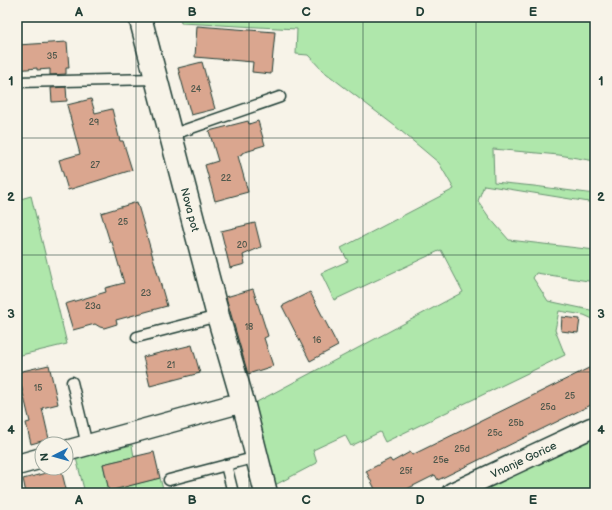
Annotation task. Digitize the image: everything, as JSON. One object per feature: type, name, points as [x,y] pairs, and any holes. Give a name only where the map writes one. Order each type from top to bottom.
[{"type":"street","name":"Nova pot","points":[[140,17],[266,493]]},
{"type":"street","points":[[74,449],[243,402]]},
{"type":"street","name":"Vnanje Gorice","points":[[452,493],[591,428],[595,428]]},
{"type":"street","points":[[17,465],[34,460]]},
{"type":"lane","points":[[17,82],[156,79]]},
{"type":"lane","points":[[171,135],[280,97]]},
{"type":"lane","points":[[137,337],[218,316]]},
{"type":"lane","points":[[72,382],[88,445]]},
{"type":"lane","points":[[169,480],[257,457]]},
{"type":"lane","points":[[226,465],[233,493]]},
{"type":"green space","points":[[179,17],[595,17],[595,161],[559,155],[493,149],[494,182],[595,194],[595,203],[484,185],[478,201],[489,217],[509,240],[595,250],[595,282],[536,273],[533,278],[548,301],[595,311],[595,320],[584,315],[559,311],[555,330],[565,355],[385,442],[380,432],[351,446],[345,435],[313,450],[317,463],[275,485],[253,404],[463,292],[441,250],[334,300],[321,273],[348,261],[341,248],[454,189],[439,163],[395,126],[322,70],[308,55],[296,54],[297,29],[181,23]]},
{"type":"green space","points":[[31,196],[67,344],[17,356],[17,200]]},
{"type":"green space","points":[[595,435],[595,493],[471,493]]},
{"type":"green space","points":[[132,445],[134,457],[103,464],[109,490],[160,478],[164,493],[85,493],[76,458]]},
{"type":"building","points":[[197,26],[275,32],[271,74],[252,72],[253,62],[195,57]]},
{"type":"building","points":[[67,42],[69,68],[66,68],[66,74],[50,75],[50,69],[37,70],[37,68],[17,70],[17,45]]},
{"type":"building","points":[[202,62],[215,109],[191,115],[178,68]]},
{"type":"building","points":[[66,87],[67,101],[52,102],[51,88]]},
{"type":"building","points":[[91,99],[95,113],[112,109],[120,141],[123,141],[132,170],[68,190],[59,160],[80,154],[67,105]]},
{"type":"building","points":[[248,121],[249,124],[258,121],[265,145],[242,153],[238,156],[248,192],[215,201],[205,165],[218,161],[209,131]]},
{"type":"building","points":[[137,202],[167,306],[116,320],[117,324],[104,328],[95,324],[73,330],[65,304],[106,292],[105,288],[124,283],[112,242],[110,242],[101,213]]},
{"type":"building","points":[[255,223],[261,247],[243,255],[245,264],[230,268],[221,231]]},
{"type":"building","points":[[253,289],[268,336],[264,338],[273,366],[248,374],[226,297]]},
{"type":"building","points":[[310,292],[338,346],[310,361],[282,306]]},
{"type":"building","points":[[562,317],[580,319],[578,333],[561,331]]},
{"type":"building","points":[[192,345],[200,373],[150,386],[143,357]]},
{"type":"building","points":[[49,365],[58,404],[42,408],[48,436],[34,436],[34,443],[31,444],[26,423],[30,422],[18,372]]},
{"type":"building","points":[[595,365],[595,403],[438,480],[435,475],[399,493],[377,493],[366,471],[390,459],[392,462],[410,452],[412,455]]},
{"type":"building","points":[[154,452],[160,478],[109,491],[103,464]]},
{"type":"building","points":[[34,476],[63,476],[67,493],[26,493],[23,479]]}]
